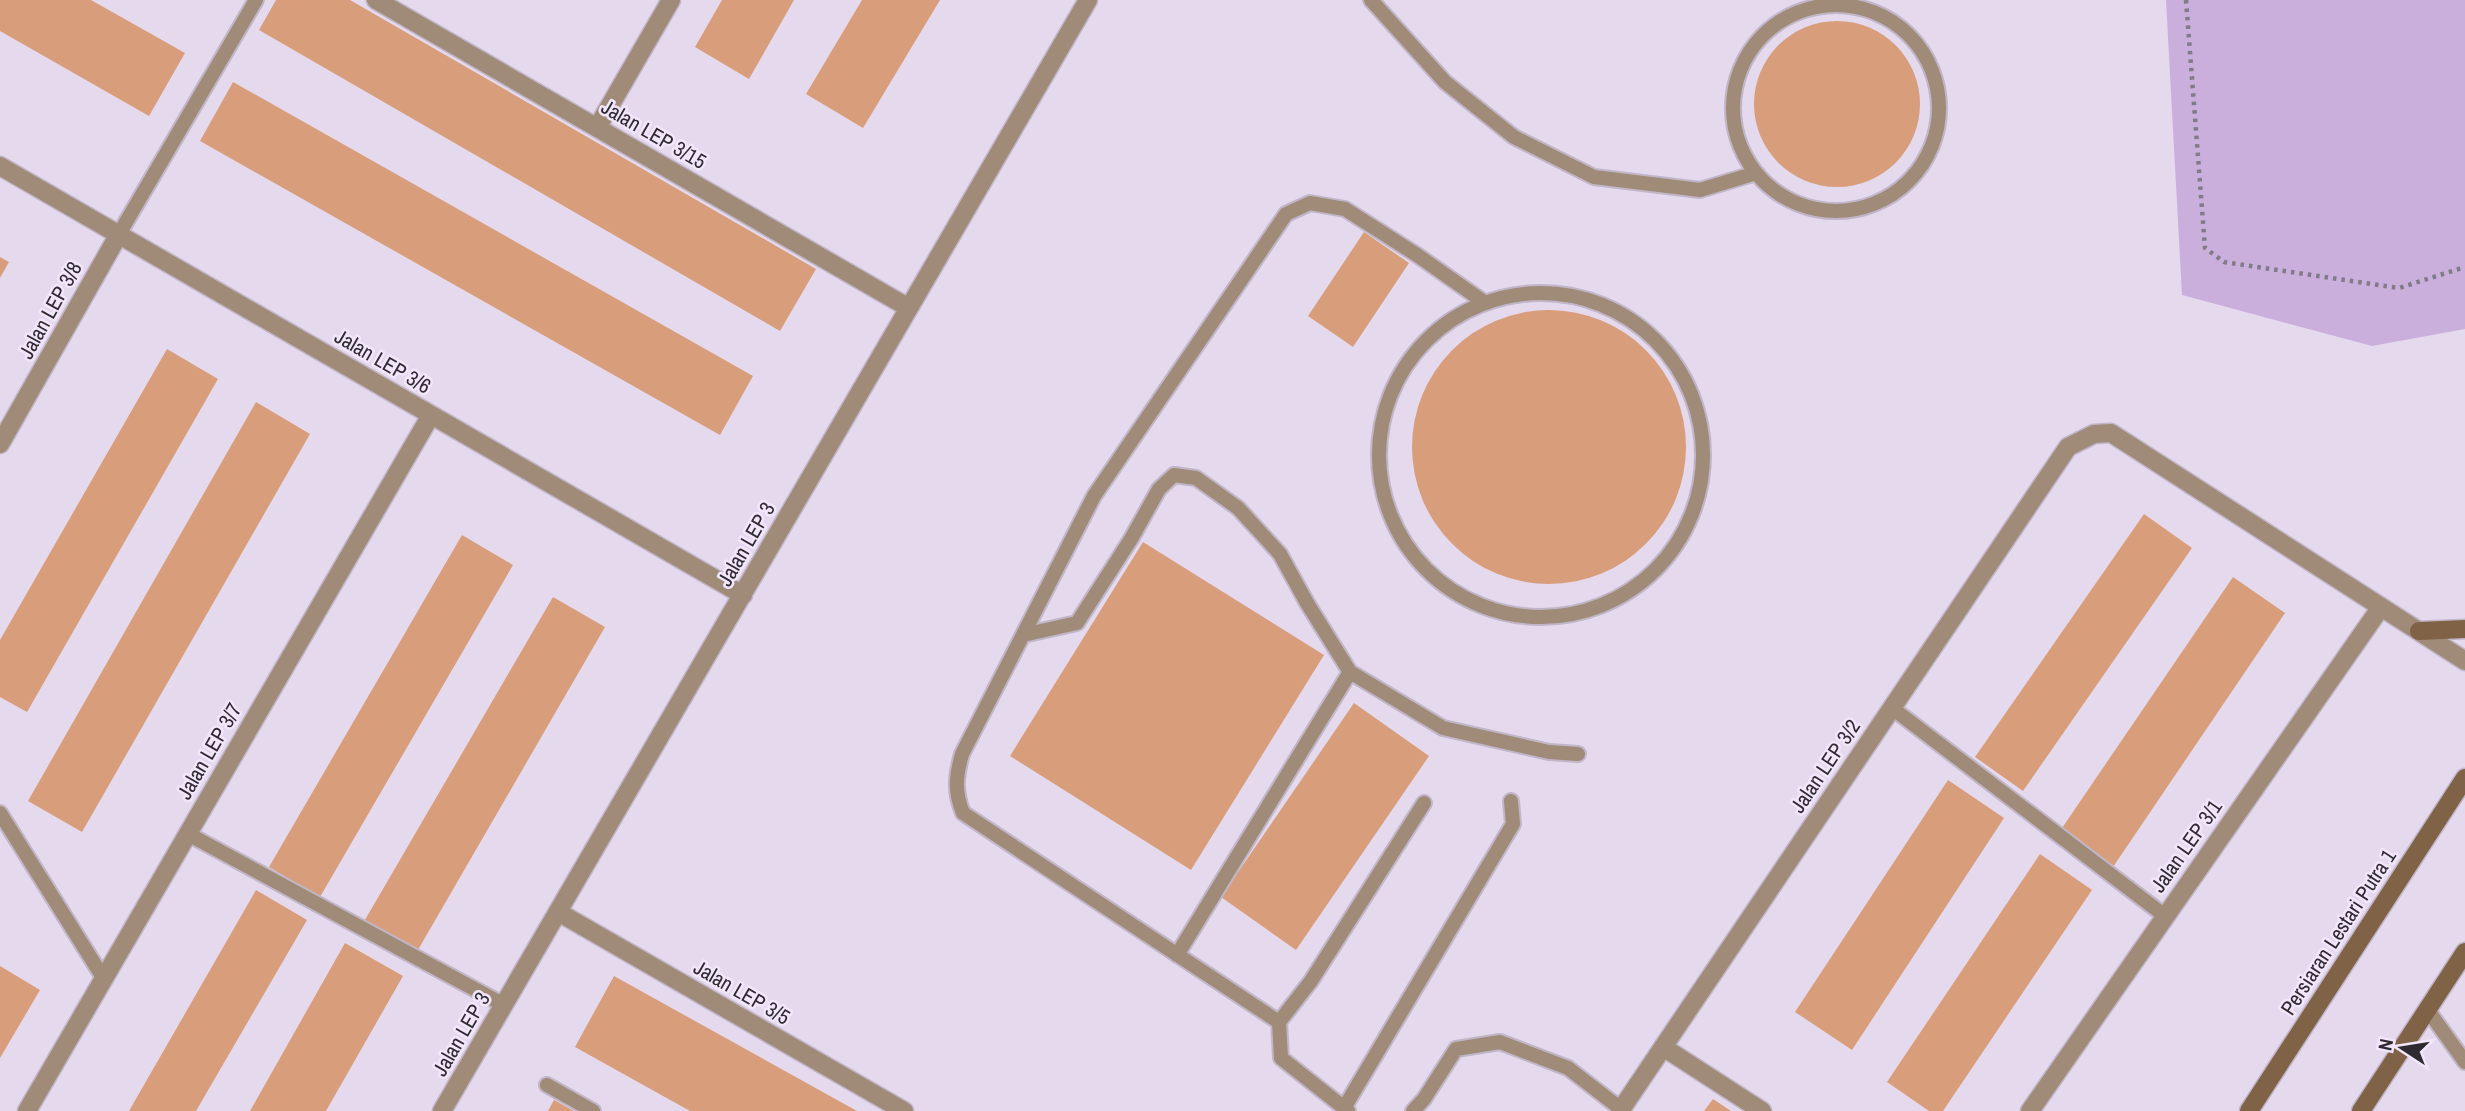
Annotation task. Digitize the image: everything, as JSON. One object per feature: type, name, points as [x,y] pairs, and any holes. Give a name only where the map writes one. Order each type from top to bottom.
[{"type":"street","name":"Jalan LEP 3/15","points":[[376,0],[909,308]]},
{"type":"street","points":[[597,128],[671,0]]},
{"type":"street","name":"Jalan LEP 3","points":[[442,1111],[1088,0]]},
{"type":"street","name":"Jalan LEP 3/6","points":[[0,166],[743,595]]},
{"type":"street","name":"Jalan LEP 3/8","points":[[0,444],[119,234]]},
{"type":"street","name":"Jalan LEP 3/7","points":[[27,1111],[432,415]]},
{"type":"street","name":"Jalan LEP 3/2","points":[[1621,1110],[2068,447],[2094,434],[2111,433],[2381,607]]},
{"type":"street","points":[[2381,607],[2465,661]]},
{"type":"street","name":"Jalan LEP 3/1","points":[[2030,1111],[2381,607]]},
{"type":"street","points":[[2419,631],[2465,629]]},
{"type":"street","name":"Persiaran Lestari Putra 1","points":[[2249,1111],[2465,778]]},
{"type":"street","name":"Jalan LEP 3/5","points":[[558,912],[904,1111]]},
{"type":"street","points":[[2362,1110],[2465,952]]},
{"type":"street","points":[[1663,1047],[1762,1111]]},
{"type":"lane","points":[[119,234],[256,0]]},
{"type":"lane","points":[[1371,0],[1445,82],[1514,136],[1594,177],[1700,190],[1756,173]]},
{"type":"lane","points":[[1844,5],[1868,10],[1890,20],[1908,35],[1933,75],[1938,99],[1938,122],[1932,146],[1921,167],[1905,185],[1885,199],[1863,208],[1839,212],[1816,210],[1793,203],[1773,190],[1756,173],[1743,153],[1735,130],[1733,107],[1745,60],[1759,40],[1776,24],[1809,9],[1844,5]]},
{"type":"lane","points":[[1279,1022],[963,813],[957,799],[955,778],[962,754],[1094,496],[1286,214],[1310,203],[1345,209],[1484,302],[1518,293],[1553,292],[1588,298],[1620,311],[1649,332],[1672,358],[1690,388],[1701,422],[1704,457],[1699,492],[1688,525],[1669,556],[1644,581],[1615,600],[1582,612],[1547,618],[1512,615],[1479,606],[1448,588],[1421,565],[1401,537],[1387,505],[1380,470],[1380,435],[1388,400],[1404,368],[1425,340],[1453,318],[1484,302]]},
{"type":"lane","points":[[1023,635],[1077,623],[1131,539],[1159,489],[1174,475],[1196,478],[1238,508],[1280,554],[1350,672],[1443,728],[1549,752],[1578,754]]},
{"type":"lane","points":[[1177,955],[1350,672]]},
{"type":"lane","points":[[1892,708],[2165,916]]},
{"type":"lane","points":[[1424,803],[1311,981],[1279,1022],[1281,1058],[1346,1110],[1513,824],[1511,801]]},
{"type":"lane","points":[[0,813],[104,979]]},
{"type":"lane","points":[[188,834],[504,1005]]},
{"type":"lane","points":[[2427,1009],[2465,1062]]},
{"type":"lane","points":[[1413,1111],[1424,1099],[1456,1049],[1500,1042],[1568,1068],[1621,1110]]},
{"type":"lane","points":[[547,1085],[593,1111]]},
{"type":"path","points":[[2186,0],[2205,248],[2224,262],[2399,288],[2465,267]]},
{"type":"shaded area","points":[[2166,0],[2465,0],[2465,329],[2372,346],[2182,295]]},
{"type":"building","points":[[0,0],[91,0],[185,53],[149,116],[0,31]]},
{"type":"building","points":[[276,0],[350,0],[816,269],[780,331],[259,30]]},
{"type":"building","points":[[722,0],[794,0],[749,79],[695,47]]},
{"type":"building","points":[[862,0],[940,0],[863,128],[806,94]]},
{"type":"building","points":[[1837,21],[1869,28],[1883,35],[1895,46],[1906,58],[1913,72],[1920,104],[1913,136],[1906,150],[1895,162],[1883,173],[1869,180],[1837,187],[1805,180],[1791,173],[1779,162],[1768,150],[1761,136],[1754,104],[1761,72],[1768,58],[1779,46],[1791,35],[1805,28]]},
{"type":"building","points":[[233,82],[753,376],[720,435],[200,141]]},
{"type":"building","points":[[1364,232],[1409,263],[1353,347],[1308,316]]},
{"type":"building","points":[[0,257],[9,262],[0,278]]},
{"type":"building","points":[[1549,310],[1576,313],[1601,320],[1625,333],[1646,350],[1663,371],[1676,395],[1683,420],[1686,447],[1683,474],[1676,499],[1663,523],[1646,544],[1625,561],[1601,574],[1576,581],[1549,584],[1522,581],[1497,574],[1473,561],[1452,544],[1435,523],[1422,499],[1415,474],[1412,447],[1415,420],[1422,395],[1435,371],[1452,350],[1473,333],[1497,320],[1522,313]]},
{"type":"building","points":[[167,349],[218,379],[27,712],[0,697],[0,640]]},
{"type":"building","points":[[256,402],[310,434],[82,832],[28,801]]},
{"type":"building","points":[[2144,514],[2192,548],[2023,791],[1975,757]]},
{"type":"building","points":[[462,535],[513,565],[320,897],[269,867]]},
{"type":"building","points":[[1143,542],[1324,655],[1191,870],[1010,756]]},
{"type":"building","points":[[2233,577],[2285,613],[2113,867],[2060,831]]},
{"type":"building","points":[[553,597],[605,627],[415,955],[362,925]]},
{"type":"building","points":[[1354,703],[1429,756],[1296,950],[1221,897]]},
{"type":"building","points":[[1948,780],[2004,818],[1852,1050],[1795,1012]]},
{"type":"building","points":[[2040,854],[2092,890],[1943,1111],[1929,1111],[1887,1082]]},
{"type":"building","points":[[256,890],[307,920],[196,1111],[129,1111]]},
{"type":"building","points":[[345,943],[403,976],[326,1111],[250,1111]]},
{"type":"building","points":[[0,966],[40,990],[0,1058]]},
{"type":"building","points":[[614,976],[857,1111],[690,1111],[575,1047]]},
{"type":"building","points":[[1713,1099],[1731,1111],[1704,1111]]},
{"type":"building","points":[[554,1100],[574,1111],[548,1111]]}]
